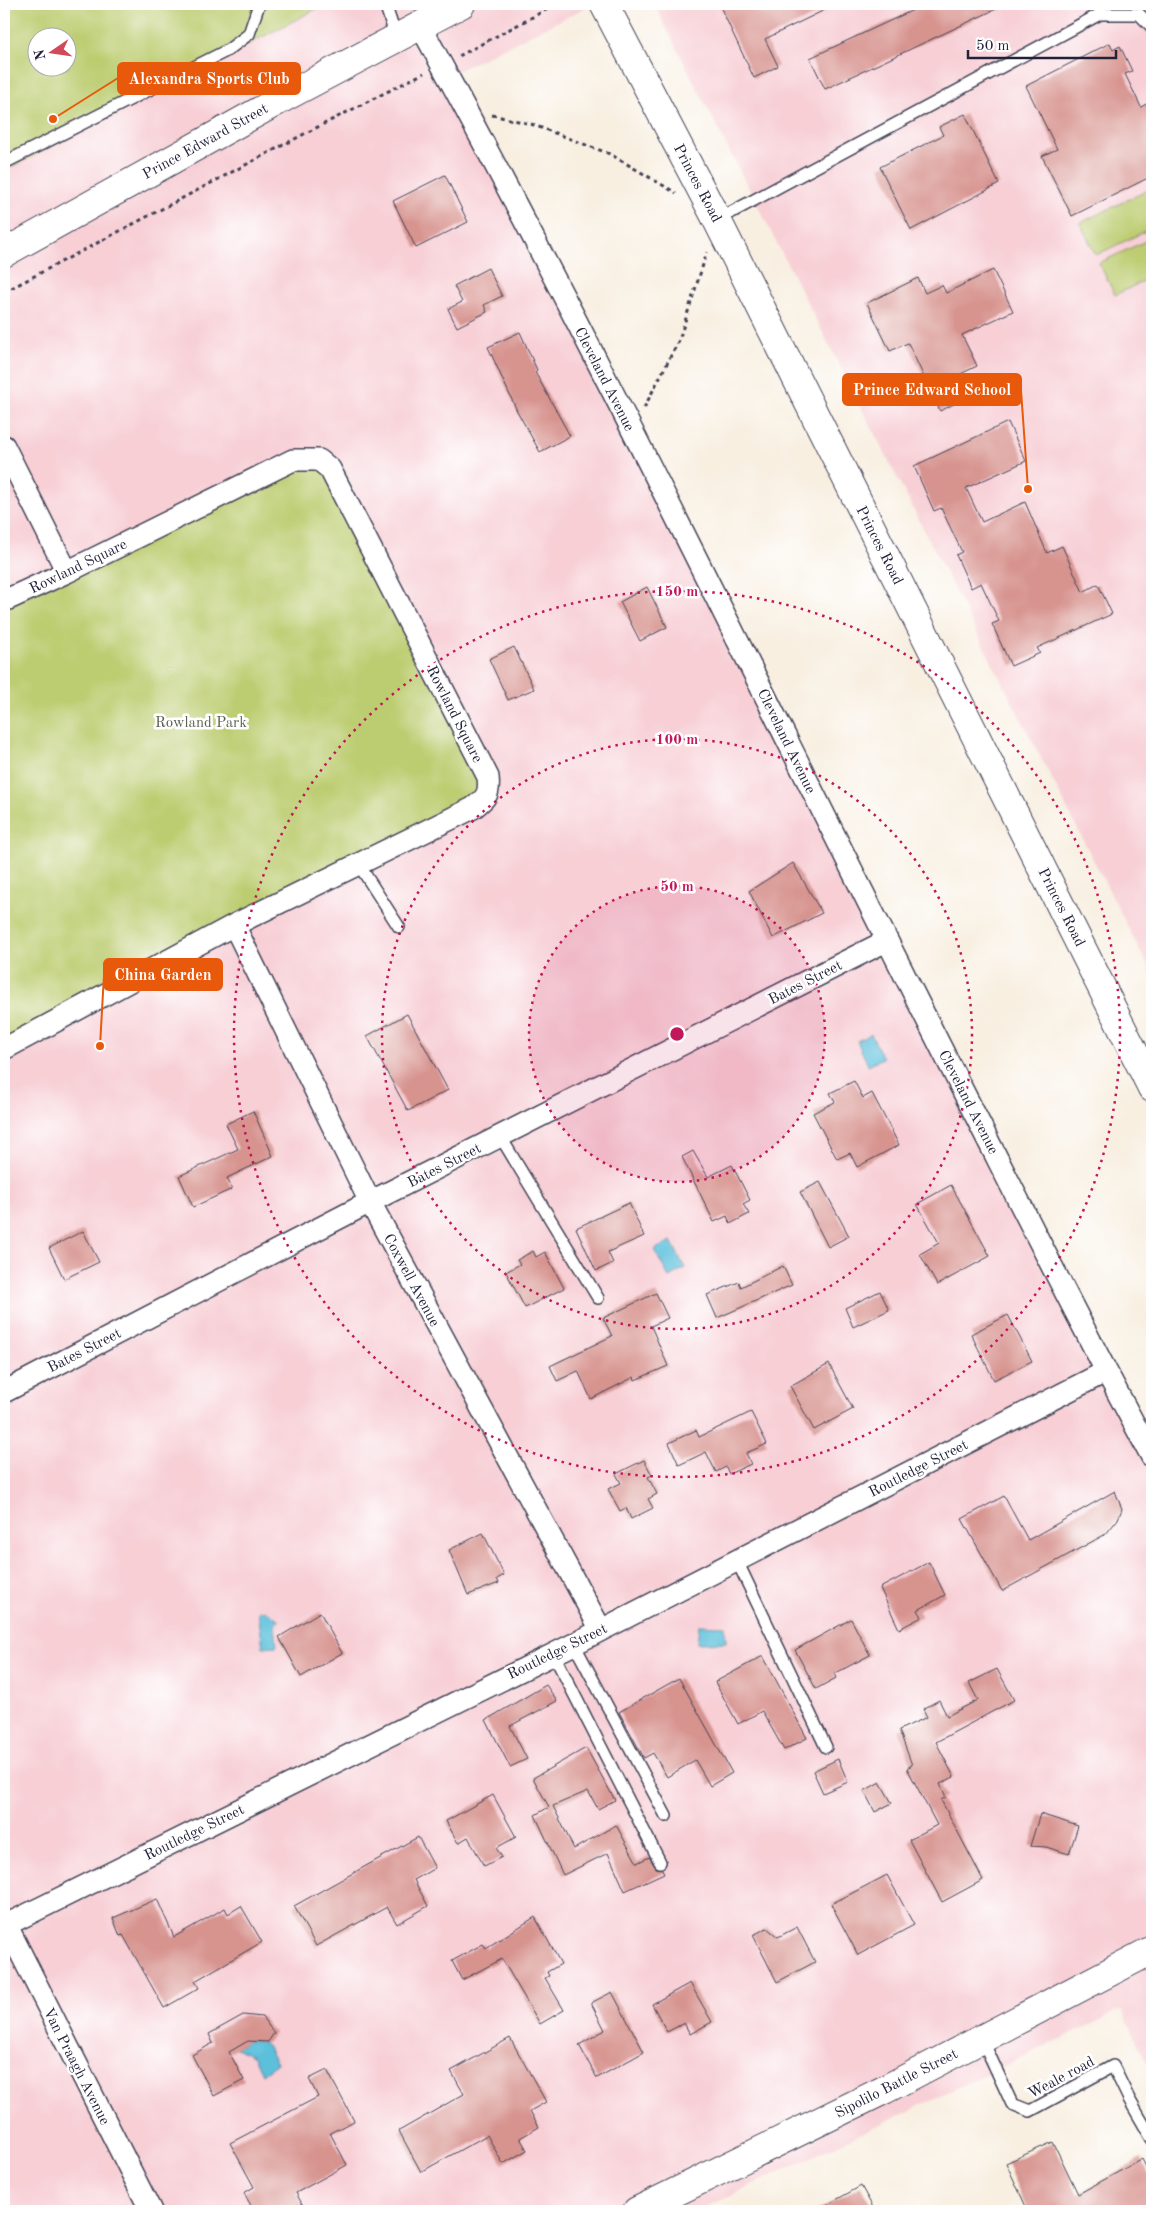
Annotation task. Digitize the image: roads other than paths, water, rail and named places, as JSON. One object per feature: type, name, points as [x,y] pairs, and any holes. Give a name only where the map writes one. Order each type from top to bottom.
[{"type":"main road","name":"Prince Edward Street","points":[[4,253],[408,31],[461,4]]},
{"type":"main road","name":"Princes Road","points":[[604,4],[717,220],[1152,1088]]},
{"type":"main road","name":"Sipolilo Battle Street","points":[[637,2211],[858,2103],[1152,1950]]},
{"type":"street","name":"Cleveland Avenue","points":[[408,31],[441,65],[465,109],[633,431],[886,941],[1105,1372],[1152,1456]]},
{"type":"street","points":[[4,446],[67,572]]},
{"type":"street","name":"Rowland Square","points":[[4,600],[67,572],[293,460],[319,460],[330,469],[488,777],[489,790],[485,799],[473,808],[234,926],[4,1049]]},
{"type":"street","name":"Coxwell Avenue","points":[[234,926],[370,1202],[601,1630]]},
{"type":"street","name":"Bates Street","points":[[4,1392],[370,1202],[886,941]]},
{"type":"street","name":"Routledge Street","points":[[5,1923],[574,1644],[1105,1372]]},
{"type":"street","name":"Van Praagh Avenue","points":[[5,1923],[151,2211]]},
{"type":"lane","points":[[4,163],[228,50],[249,34],[259,4]]},
{"type":"lane","points":[[385,4],[408,31]]},
{"type":"lane","points":[[717,220],[1100,14],[1139,14],[1152,27]]},
{"type":"lane","points":[[359,865],[399,926]]},
{"type":"lane","points":[[500,1136],[598,1298]]},
{"type":"lane","points":[[736,1561],[826,1747]]},
{"type":"lane","points":[[574,1644],[666,1816]]},
{"type":"lane","points":[[553,1653],[660,1862]]},
{"type":"lane","name":"Weale road","points":[[982,2039],[1012,2104],[1030,2111],[1113,2066],[1152,2139]]},
{"type":"water","points":[[871,1034],[883,1058],[868,1065],[857,1041]]},
{"type":"water","points":[[671,1241],[685,1268],[669,1277],[654,1250]]},
{"type":"water","points":[[265,1610],[280,1620],[275,1624],[277,1646],[263,1647],[258,1612]]},
{"type":"water","points":[[699,1625],[725,1626],[726,1642],[697,1643]]},
{"type":"water","points":[[248,2041],[264,2042],[277,2063],[262,2074],[254,2057],[236,2048]]},
{"type":"place","name":"Alexandra Sports Club","points":[[53,119]]},
{"type":"place","name":"Prince Edward School","points":[[1028,489]]},
{"type":"place","name":"China Garden","points":[[100,1046]]},
{"type":"park label","name":"Rowland Park","points":[[201,722]]}]
